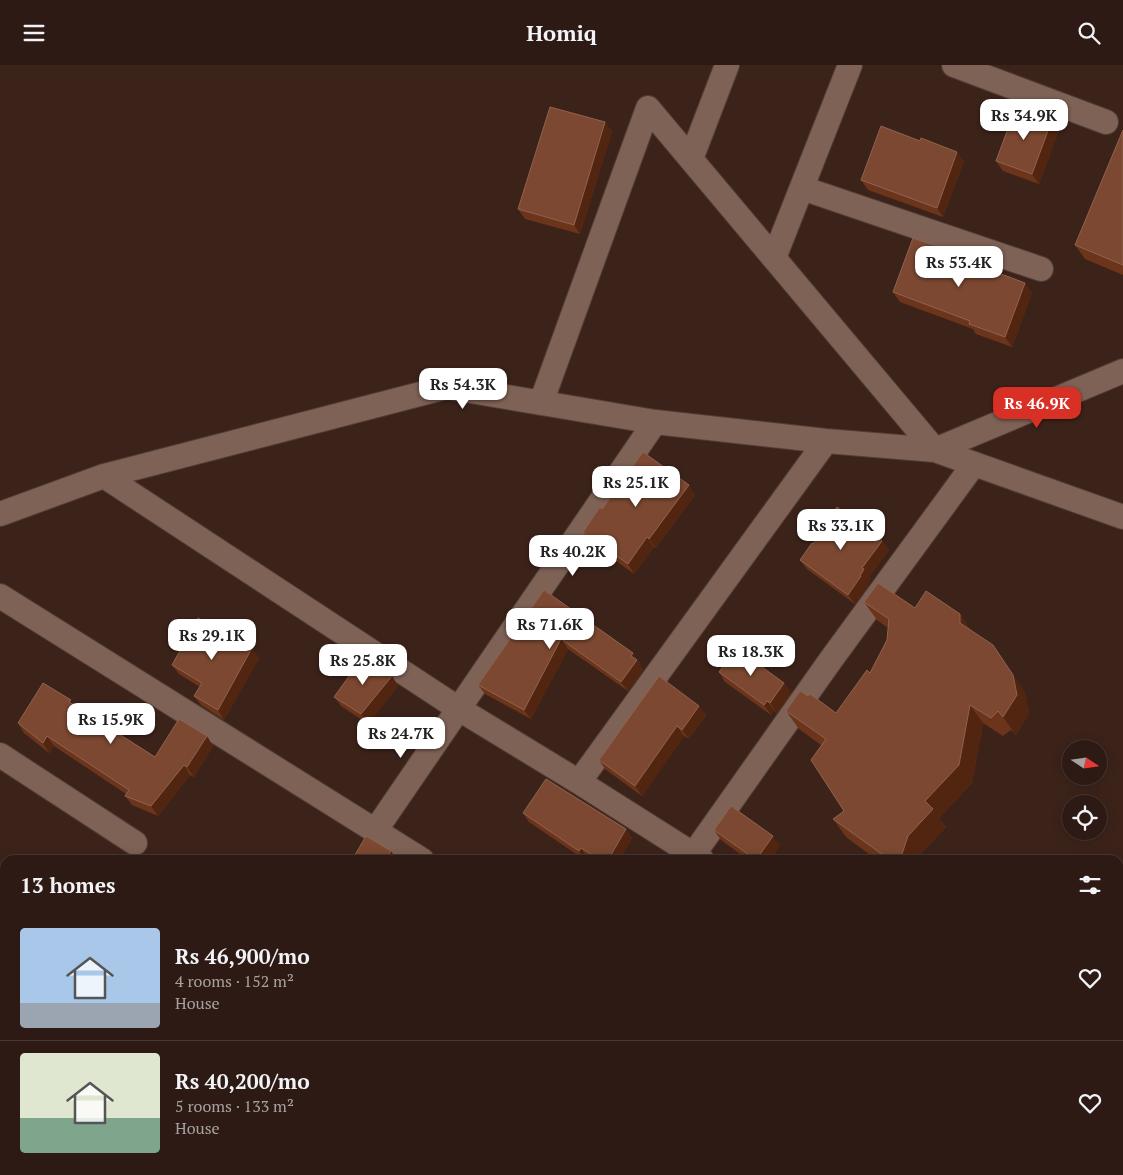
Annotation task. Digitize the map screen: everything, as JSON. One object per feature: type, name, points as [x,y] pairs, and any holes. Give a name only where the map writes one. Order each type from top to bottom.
[{"type":"street","points":[[691,159],[726,65]]},
{"type":"street","points":[[774,258],[850,65]]},
{"type":"street","points":[[954,65],[1106,122]]},
{"type":"street","points":[[541,403],[648,108],[935,450]]},
{"type":"street","points":[[802,187],[1041,269]]},
{"type":"street","points":[[935,450],[1123,371]]},
{"type":"street","points":[[0,514],[104,476],[447,387],[655,422],[826,441],[935,450],[1123,517]]},
{"type":"street","points":[[375,831],[655,422]]},
{"type":"street","points":[[579,782],[826,441]]},
{"type":"street","points":[[699,855],[830,661],[974,465]]},
{"type":"street","points":[[104,476],[459,709],[695,855]]},
{"type":"street","points":[[0,596],[414,855]]},
{"type":"street","points":[[0,755],[135,843]]},
{"type":"building","points":[[550,107],[605,122],[574,225],[518,209]]},
{"type":"building","points":[[1016,107],[1052,120],[1032,174],[996,161]]},
{"type":"building","points":[[881,126],[920,141],[921,138],[957,152],[937,208],[861,180]]},
{"type":"building","points":[[1123,130],[1123,265],[1075,245]]},
{"type":"building","points":[[913,238],[949,251],[948,254],[1025,283],[1005,337],[969,324],[970,321],[893,292]]},
{"type":"building","points":[[643,452],[689,485],[628,564],[583,532]]},
{"type":"building","points":[[837,507],[882,541],[862,568],[864,569],[861,576],[848,595],[800,560],[821,533],[819,532]]},
{"type":"building","points":[[878,583],[915,608],[926,591],[960,614],[960,623],[993,645],[1013,675],[1017,695],[1003,717],[998,711],[991,718],[970,705],[959,765],[925,801],[933,809],[908,836],[902,855],[883,855],[833,819],[844,811],[811,760],[826,739],[786,711],[800,691],[808,696],[810,694],[836,713],[867,670],[870,673],[887,640],[889,619],[864,602]]},
{"type":"building","points":[[544,590],[633,653],[631,656],[637,660],[621,682],[561,639],[524,710],[478,685]]},
{"type":"building","points":[[198,618],[252,648],[218,710],[194,696],[202,683],[172,665]]},
{"type":"building","points":[[736,648],[784,683],[770,703],[767,701],[764,705],[719,672]]},
{"type":"building","points":[[363,657],[392,676],[361,714],[334,697]]},
{"type":"building","points":[[659,676],[699,706],[682,730],[677,726],[635,786],[599,760]]},
{"type":"building","points":[[43,683],[71,700],[69,702],[155,757],[179,719],[207,736],[187,767],[184,765],[151,806],[125,796],[129,790],[47,736],[43,743],[18,723]]},
{"type":"building","points":[[546,779],[626,829],[611,855],[593,855],[581,848],[579,851],[523,813]]},
{"type":"building","points":[[731,806],[773,836],[760,855],[749,855],[714,830]]},
{"type":"building","points":[[366,836],[391,851],[389,855],[355,855]]}]
